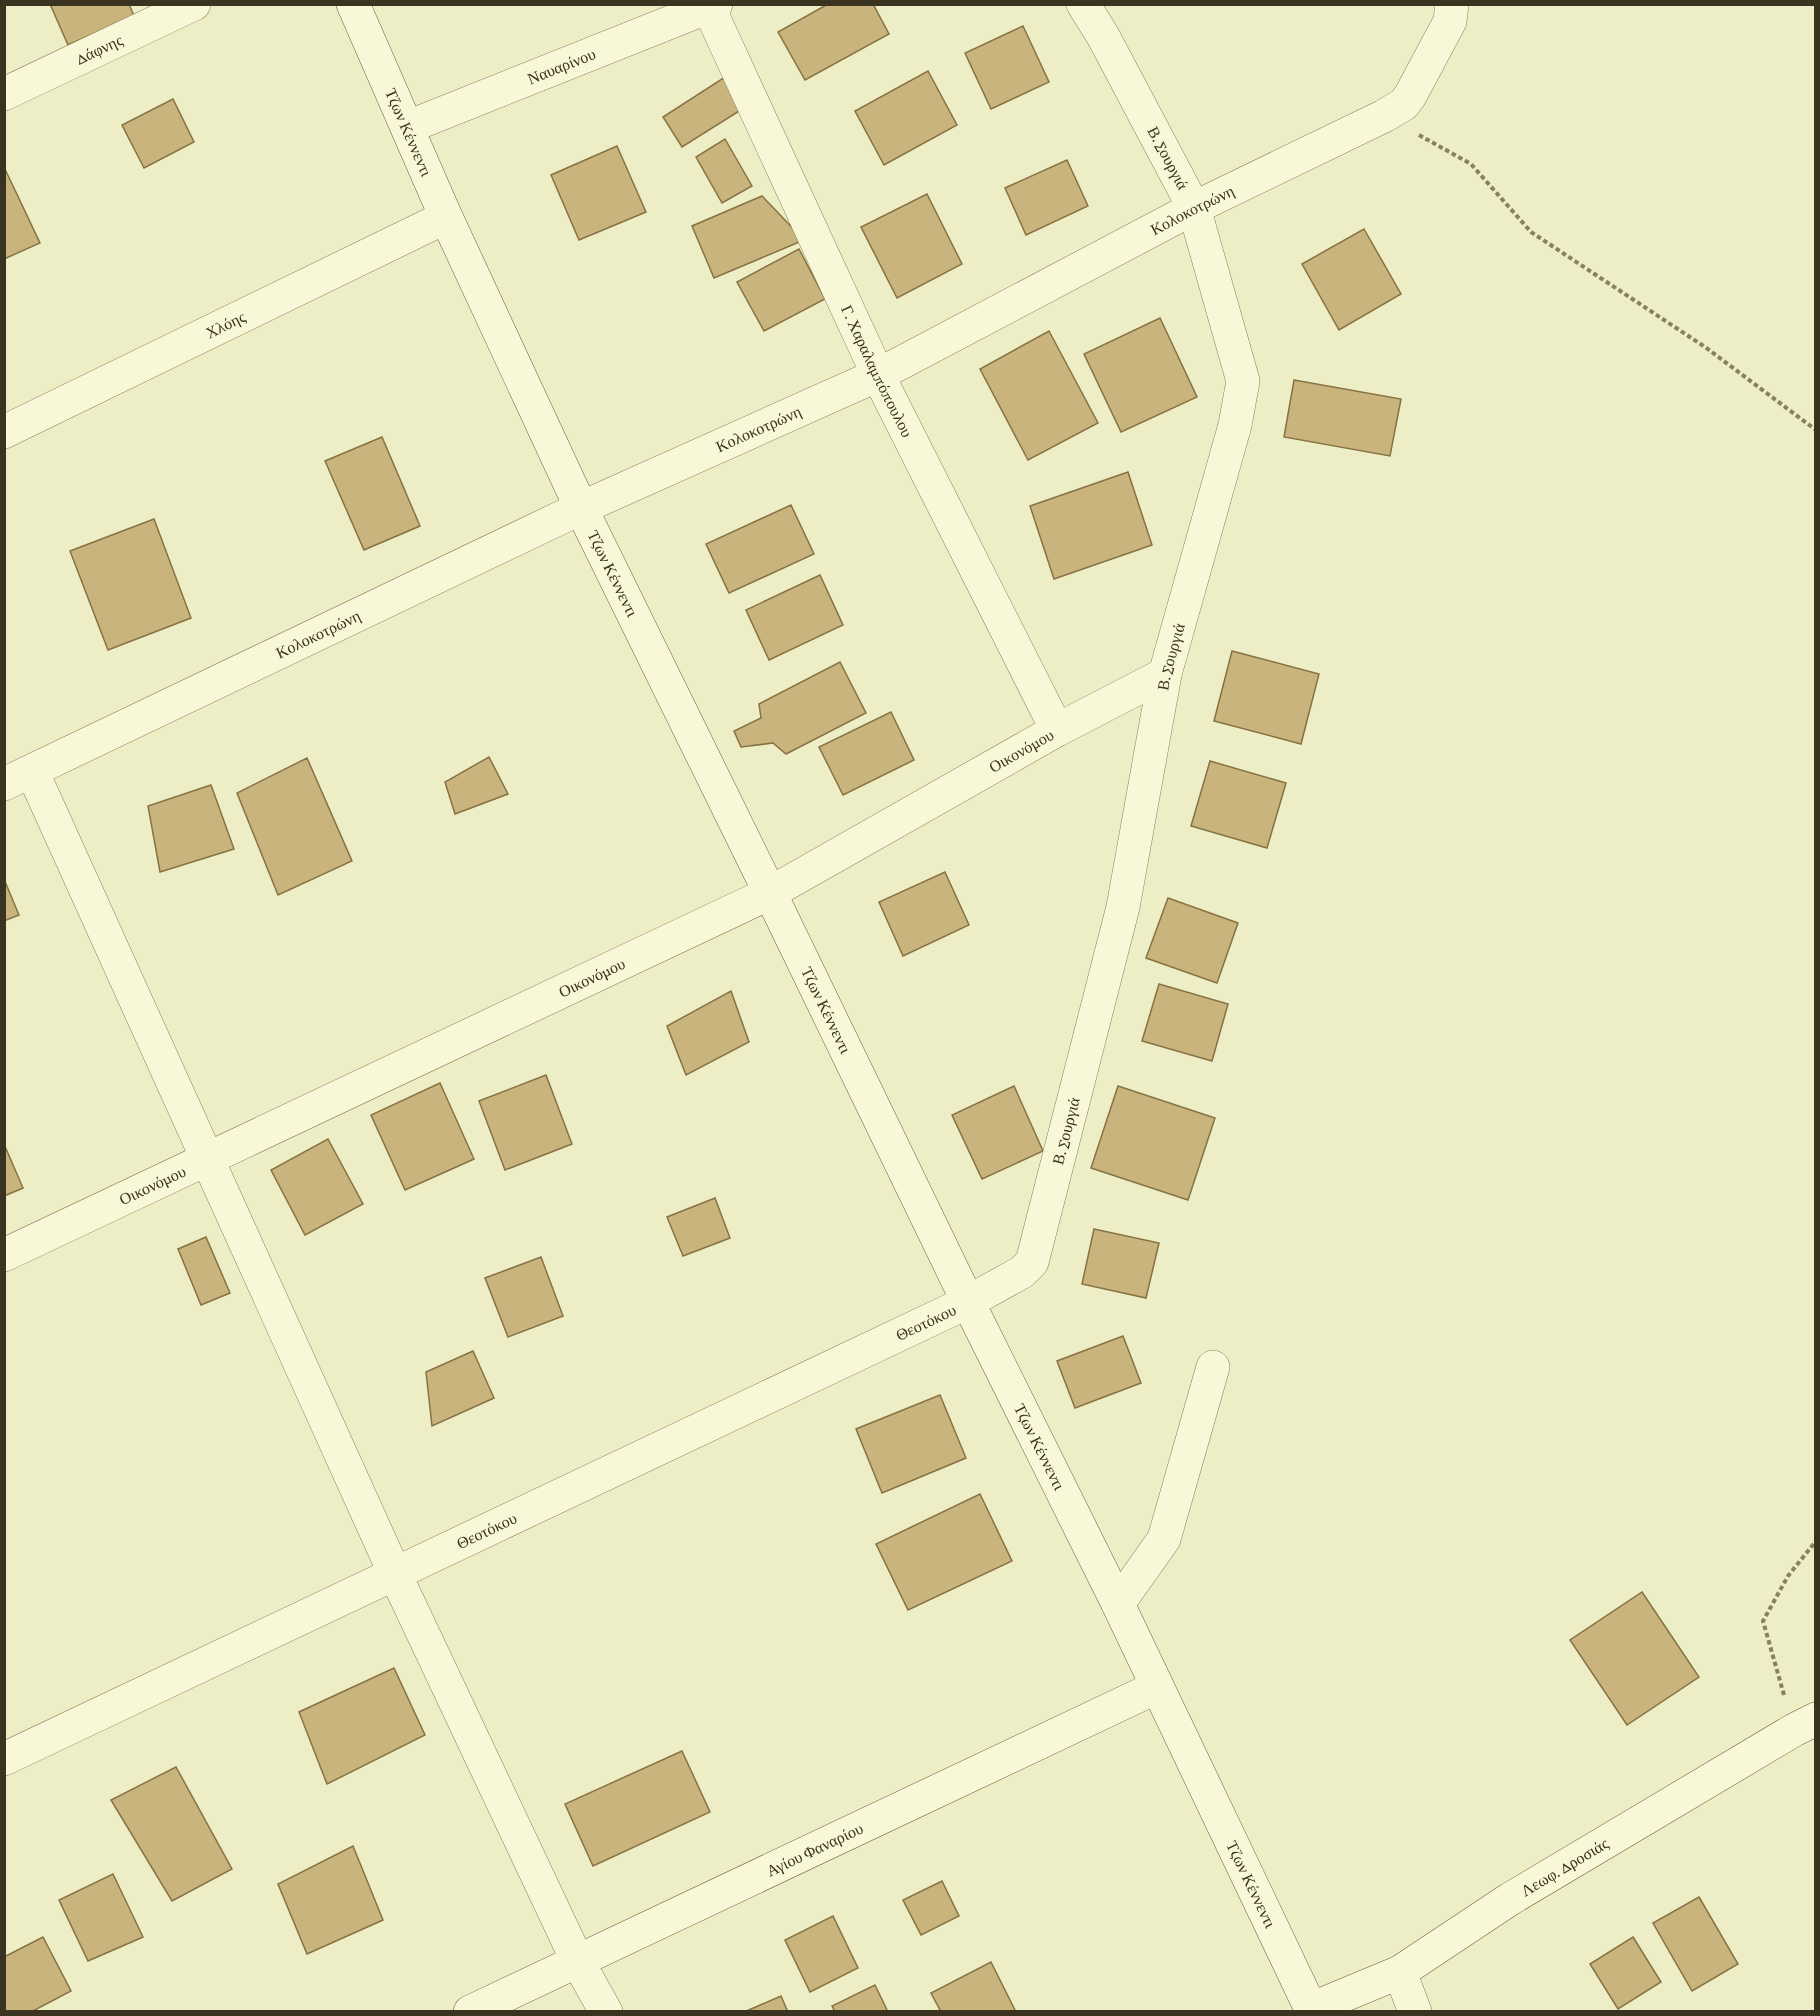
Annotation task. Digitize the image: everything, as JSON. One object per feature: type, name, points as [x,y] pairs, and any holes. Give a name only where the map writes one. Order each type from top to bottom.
[{"type":"street","name":"Δάφνης","points":[[4,94],[195,4]]},
{"type":"street","name":"Τζων Κέννεντι","points":[[353,4],[446,217],[581,508],[771,893],[968,1302],[1118,1604],[1309,2010]]},
{"type":"street","name":"Β. Σουργιά","points":[[968,1302],[1028,1268],[1035,1255],[1123,907],[1165,674],[1235,425],[1243,381],[1194,208],[1103,36],[1083,4]]},
{"type":"street","name":"Κολοκοτρώνη","points":[[18,778],[581,508],[878,375],[1194,208],[1384,116],[1404,104],[1410,96],[1450,21],[1452,4]]},
{"type":"street","name":"Ναυαρίνου","points":[[408,127],[712,6]]},
{"type":"street","name":"Γ. Χαραλαμπόπουλου","points":[[712,6],[878,375],[1057,730]]},
{"type":"street","name":"Χλόης","points":[[4,432],[446,217]]},
{"type":"street","name":"Οικονόμου","points":[[4,1256],[771,893],[1057,730],[1165,674]]},
{"type":"street","points":[[18,778],[208,1159],[395,1574],[577,1960],[606,2012]]},
{"type":"street","name":"Θεοτόκου","points":[[4,1759],[968,1302]]},
{"type":"street","points":[[1118,1604],[1164,1539],[1213,1367]]},
{"type":"street","name":"Αγίου Φαναρίου","points":[[470,2012],[1157,1687]]},
{"type":"street","name":"Λεωφ. Δροσιάς","points":[[1309,2010],[1400,1972],[1510,1899],[1805,1724]]},
{"type":"street","points":[[1400,1972],[1415,2012]]},
{"type":"path","points":[[1384,116],[1471,164],[1531,232],[1705,347],[1815,430]]},
{"type":"path","points":[[1805,1724],[1763,1622],[1788,1576],[1815,1541]]},
{"type":"building","points":[[50,4],[129,4],[134,16],[68,45]]},
{"type":"building","points":[[828,4],[873,4],[889,34],[805,80],[778,32]]},
{"type":"building","points":[[1023,26],[1049,82],[991,109],[965,53]]},
{"type":"building","points":[[928,71],[957,125],[884,165],[855,111]]},
{"type":"building","points":[[725,77],[744,108],[682,147],[663,117]]},
{"type":"building","points":[[173,99],[194,142],[144,168],[122,125]]},
{"type":"building","points":[[725,139],[752,186],[722,203],[696,157]]},
{"type":"building","points":[[617,146],[646,212],[579,240],[551,175]]},
{"type":"building","points":[[1067,160],[1088,206],[1026,235],[1005,188]]},
{"type":"building","points":[[4,167],[40,243],[4,259]]},
{"type":"building","points":[[927,194],[962,264],[897,298],[861,227]]},
{"type":"building","points":[[762,196],[804,240],[714,278],[692,226]]},
{"type":"building","points":[[1364,229],[1401,294],[1339,330],[1302,264]]},
{"type":"building","points":[[799,249],[825,299],[764,331],[737,282]]},
{"type":"building","points":[[1160,318],[1197,397],[1121,432],[1084,354]]},
{"type":"building","points":[[1049,331],[1098,423],[1028,460],[980,369]]},
{"type":"building","points":[[1294,380],[1401,399],[1390,456],[1284,437]]},
{"type":"building","points":[[382,437],[420,526],[364,550],[325,461]]},
{"type":"building","points":[[1128,472],[1152,545],[1054,579],[1030,506]]},
{"type":"building","points":[[791,505],[814,554],[729,593],[706,544]]},
{"type":"building","points":[[154,519],[191,618],[108,650],[70,551]]},
{"type":"building","points":[[820,575],[843,625],[769,660],[746,610]]},
{"type":"building","points":[[1232,651],[1319,674],[1301,744],[1214,721]]},
{"type":"building","points":[[840,662],[866,713],[786,754],[773,743],[741,747],[734,731],[761,718],[759,704]]},
{"type":"building","points":[[891,712],[914,760],[843,795],[819,747]]},
{"type":"building","points":[[489,757],[508,794],[455,814],[445,782]]},
{"type":"building","points":[[307,758],[352,861],[278,895],[237,793]]},
{"type":"building","points":[[1210,761],[1286,783],[1267,848],[1191,826]]},
{"type":"building","points":[[211,785],[234,849],[160,872],[148,806]]},
{"type":"building","points":[[945,872],[969,925],[903,956],[879,902]]},
{"type":"building","points":[[4,879],[19,915],[4,921]]},
{"type":"building","points":[[1168,898],[1238,923],[1217,983],[1146,958]]},
{"type":"building","points":[[1159,984],[1228,1004],[1212,1061],[1142,1041]]},
{"type":"building","points":[[731,991],[749,1042],[686,1075],[667,1026]]},
{"type":"building","points":[[546,1075],[572,1144],[505,1170],[479,1101]]},
{"type":"building","points":[[440,1083],[474,1159],[405,1190],[371,1115]]},
{"type":"building","points":[[1014,1086],[1043,1151],[982,1179],[952,1115]]},
{"type":"building","points":[[1118,1086],[1215,1118],[1188,1200],[1091,1168]]},
{"type":"building","points":[[328,1139],[363,1204],[305,1235],[271,1170]]},
{"type":"building","points":[[4,1144],[23,1188],[4,1196]]},
{"type":"building","points":[[715,1198],[730,1238],[683,1256],[667,1217]]},
{"type":"building","points":[[1094,1229],[1159,1243],[1146,1298],[1082,1284]]},
{"type":"building","points":[[206,1237],[230,1293],[201,1305],[178,1249]]},
{"type":"building","points":[[541,1257],[563,1316],[508,1337],[485,1278]]},
{"type":"building","points":[[1123,1336],[1141,1383],[1075,1408],[1057,1361]]},
{"type":"building","points":[[473,1351],[494,1398],[432,1426],[426,1372]]},
{"type":"building","points":[[940,1395],[966,1458],[882,1493],[856,1429]]},
{"type":"building","points":[[980,1494],[1012,1561],[908,1610],[876,1544]]},
{"type":"building","points":[[1642,1592],[1699,1677],[1627,1725],[1570,1640]]},
{"type":"building","points":[[394,1668],[425,1735],[327,1784],[299,1712]]},
{"type":"building","points":[[682,1751],[710,1812],[593,1866],[565,1804]]},
{"type":"building","points":[[176,1767],[232,1869],[172,1901],[111,1800]]},
{"type":"building","points":[[353,1846],[383,1920],[307,1954],[278,1884]]},
{"type":"building","points":[[113,1874],[143,1937],[88,1961],[59,1900]]},
{"type":"building","points":[[942,1881],[959,1916],[921,1935],[903,1900]]},
{"type":"building","points":[[1699,1897],[1738,1964],[1692,1991],[1653,1923]]},
{"type":"building","points":[[833,1916],[858,1968],[810,1992],[785,1940]]},
{"type":"building","points":[[43,1937],[71,1991],[31,2012],[4,2012],[4,1957]]},
{"type":"building","points":[[1633,1937],[1661,1982],[1618,2009],[1590,1964]]},
{"type":"building","points":[[991,1962],[1016,2012],[941,2012],[931,1993]]},
{"type":"building","points":[[875,1985],[888,2012],[835,2012],[832,2006]]},
{"type":"building","points":[[781,1996],[788,2012],[744,2012]]}]
